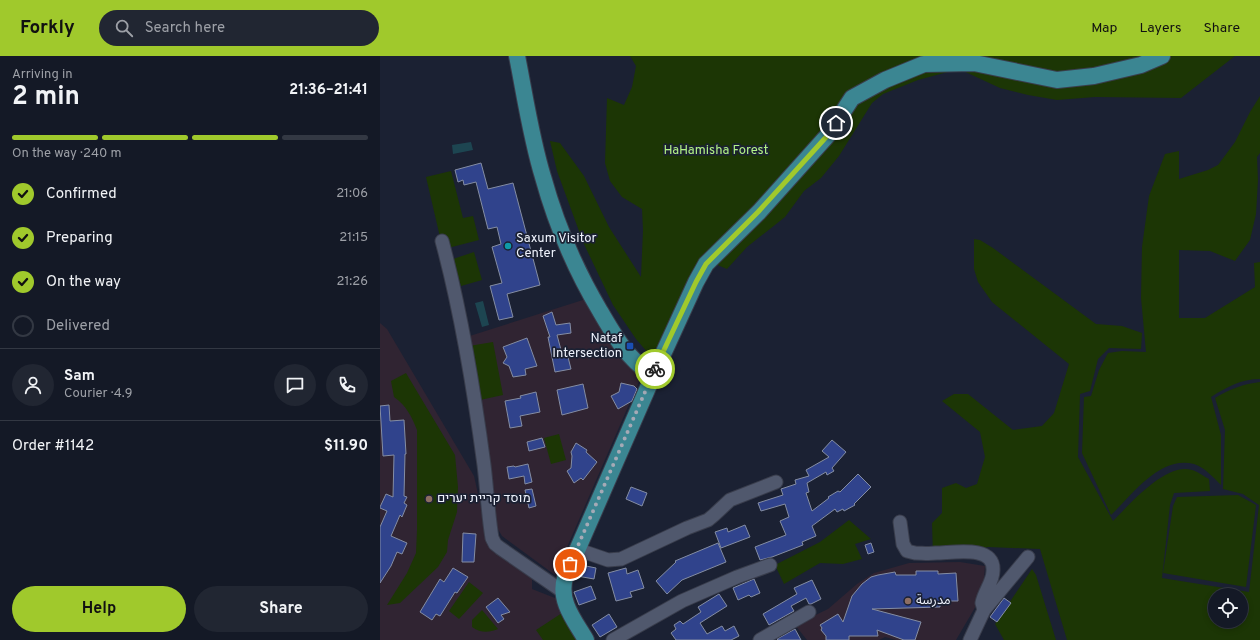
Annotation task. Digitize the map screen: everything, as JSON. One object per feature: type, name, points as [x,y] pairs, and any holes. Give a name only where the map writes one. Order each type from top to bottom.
[{"type":"main road","points":[[517,56],[543,177],[561,232],[593,300],[619,343],[634,362],[653,376]]},
{"type":"main road","points":[[586,640],[567,608],[562,591],[565,578],[576,549],[696,282],[706,264],[758,212],[823,140],[852,98],[885,80],[924,64],[974,63],[1057,80],[1094,76],[1141,65],[1162,56]]},
{"type":"street","points":[[442,241],[459,308],[465,339],[484,466],[492,538],[495,544],[500,548],[562,591]]},
{"type":"street","points":[[576,549],[608,560],[621,559],[687,528],[708,520],[730,500],[776,482]]},
{"type":"street","points":[[900,522],[903,544],[907,551],[915,553],[966,551],[985,555],[989,559],[994,569],[982,603],[984,610]]},
{"type":"street","points":[[970,640],[984,610],[1028,557]]},
{"type":"street","points":[[613,640],[682,601],[736,577],[770,565]]},
{"type":"street","points":[[760,640],[809,612]]},
{"type":"shaded area","points":[[586,299],[640,379],[555,575],[502,536],[492,519],[457,340]]},
{"type":"shaded area","name":"מוסד קריית יערים","points":[[380,323],[387,329],[474,476],[484,521],[484,535],[491,550],[532,579],[532,589],[555,598],[582,640],[380,640]]},
{"type":"shaded area","name":"مدرسة","points":[[960,562],[985,566],[983,594],[956,640],[896,640],[885,637],[879,640],[807,640],[795,625],[828,609],[857,584],[874,573],[909,563]]},
{"type":"green space","name":"HaHamisha Forest","points":[[630,56],[1235,56],[1181,98],[1095,97],[1057,100],[1000,88],[959,69],[918,80],[883,94],[872,103],[839,156],[821,178],[804,191],[785,217],[747,247],[727,269],[708,261],[654,360],[636,339],[613,305],[583,242],[557,171],[550,141],[560,143],[584,176],[609,227],[641,277],[643,230],[642,209],[622,197],[610,181],[605,163],[607,98],[624,105],[632,87],[636,66]]},
{"type":"green space","points":[[1260,96],[1260,153],[1257,157],[1258,180],[1256,214],[1250,240],[1235,261],[1210,251],[1179,250],[1179,318],[1205,318],[1255,287],[1254,263],[1260,262],[1260,379],[1247,380],[1234,384],[1211,397],[1221,435],[1221,485],[1198,465],[1182,463],[1170,465],[1158,471],[1148,479],[1111,515],[1082,453],[1084,397],[1091,396],[1099,370],[1108,353],[1122,351],[1146,352],[1141,298],[1142,247],[1149,196],[1165,154],[1179,151],[1179,179],[1208,170],[1218,165],[1235,142]]},
{"type":"green space","points":[[451,171],[463,218],[473,216],[479,240],[448,248],[445,235],[440,237],[426,177]]},
{"type":"green space","points":[[974,239],[980,240],[993,248],[1096,324],[1122,326],[1142,333],[1141,349],[1109,348],[1098,359],[1090,391],[1080,394],[1078,457],[1113,521],[1149,486],[1171,472],[1182,469],[1192,470],[1209,479],[1210,491],[1174,493],[1170,505],[1162,578],[1224,588],[1208,588],[1208,628],[1248,628],[1248,592],[1259,505],[1243,494],[1223,489],[1225,430],[1215,398],[1237,387],[1260,382],[1260,640],[1067,640],[1040,549],[988,547],[966,553],[933,555],[932,523],[942,513],[942,488],[956,483],[966,488],[977,484],[985,457],[980,432],[942,401],[954,394],[968,394],[1013,430],[1042,426],[1054,413],[1069,364],[992,302],[978,282],[974,269]]},
{"type":"green space","points":[[474,252],[482,280],[461,286],[453,259]]},
{"type":"green space","points":[[493,342],[503,395],[480,400],[469,346]]},
{"type":"green space","points":[[406,373],[455,455],[458,487],[457,512],[448,540],[447,552],[438,567],[400,603],[387,605],[407,573],[416,553],[417,430],[408,412],[394,397],[391,381]]},
{"type":"green space","points":[[559,434],[566,460],[551,464],[544,438]]},
{"type":"green space","points":[[1238,495],[1256,505],[1246,587],[1163,573],[1173,506],[1177,497]]},
{"type":"green space","points":[[849,520],[871,539],[855,544],[862,559],[843,564],[820,563],[784,584],[775,565],[820,542]]},
{"type":"green space","points":[[1032,569],[1036,575],[1056,640],[1004,640],[995,624]]},
{"type":"green space","points":[[469,582],[483,593],[459,619],[449,611]]},
{"type":"green space","points":[[482,610],[498,629],[485,632],[472,627],[472,620]]},
{"type":"green space","points":[[562,613],[580,640],[543,640],[536,630]]},
{"type":"water","points":[[471,142],[473,150],[453,154],[452,145]]},
{"type":"water","points":[[483,301],[489,325],[482,327],[475,303]]},
{"type":"building","points":[[481,163],[488,189],[513,183],[540,285],[507,294],[513,317],[499,320],[490,286],[502,283],[492,247],[501,244],[497,227],[488,229],[476,182],[464,185],[463,180],[458,182],[455,170]]},
{"type":"building","points":[[552,312],[556,325],[570,323],[571,333],[557,335],[561,350],[566,349],[571,369],[555,372],[548,337],[550,337],[543,316]]},
{"type":"building","points":[[527,338],[537,366],[525,369],[526,375],[513,377],[509,366],[503,363],[507,357],[503,347]]},
{"type":"building","points":[[621,383],[634,386],[637,389],[632,401],[618,409],[611,396],[619,392]]},
{"type":"building","points":[[583,384],[588,408],[562,415],[557,390]]},
{"type":"building","points":[[536,392],[540,412],[520,416],[522,426],[510,428],[505,401],[521,398],[520,396]]},
{"type":"building","points":[[389,405],[390,421],[404,420],[406,454],[404,496],[407,497],[404,503],[407,505],[402,517],[400,515],[391,536],[407,543],[402,554],[397,552],[391,566],[380,583],[380,527],[387,511],[380,507],[386,494],[393,497],[394,455],[383,456],[380,406]]},
{"type":"building","points":[[542,438],[545,447],[529,451],[527,442]]},
{"type":"building","points":[[832,440],[846,452],[832,468],[834,471],[827,475],[826,472],[807,483],[809,492],[806,493],[812,511],[829,498],[828,497],[838,491],[840,492],[858,474],[871,487],[854,504],[855,505],[844,511],[843,509],[837,512],[835,509],[812,526],[816,536],[802,542],[803,545],[760,560],[755,547],[786,535],[780,521],[789,517],[785,504],[761,511],[758,503],[783,495],[781,489],[796,484],[795,480],[809,476],[806,470],[829,457],[822,451]]},
{"type":"building","points":[[576,443],[587,450],[586,452],[597,462],[583,480],[581,478],[574,483],[567,471],[571,468],[571,452]]},
{"type":"building","points":[[528,464],[532,482],[525,484],[524,476],[509,479],[507,467]]},
{"type":"building","points":[[631,487],[647,493],[642,506],[626,499]]},
{"type":"building","points":[[532,489],[536,506],[529,508],[525,490]]},
{"type":"building","points":[[745,525],[750,537],[721,548],[715,532],[727,528],[728,532]]},
{"type":"building","points":[[463,533],[476,534],[474,562],[462,562]]},
{"type":"building","points":[[718,543],[726,562],[682,580],[667,594],[656,581],[676,562],[675,561]]},
{"type":"building","points":[[871,543],[874,552],[868,554],[865,545]]},
{"type":"building","points":[[581,565],[596,568],[594,579],[577,576]]},
{"type":"building","points":[[453,568],[468,577],[457,593],[455,592],[440,616],[436,614],[432,620],[420,612],[440,579],[444,582]]},
{"type":"building","points":[[626,568],[627,574],[638,570],[644,588],[630,592],[632,597],[616,601],[608,573]]},
{"type":"building","points":[[916,571],[938,571],[938,574],[956,573],[958,601],[940,601],[940,607],[872,609],[921,622],[915,640],[904,640],[877,630],[878,636],[849,636],[849,640],[826,640],[826,636],[821,630],[822,628],[820,625],[838,614],[843,622],[852,596],[862,584],[871,577],[895,572],[896,575],[916,575]]},
{"type":"building","points":[[754,579],[760,593],[751,597],[749,595],[738,600],[733,588]]},
{"type":"building","points":[[812,580],[821,599],[809,604],[806,598],[791,606],[794,611],[769,625],[763,614],[797,594],[794,588]]},
{"type":"building","points":[[591,586],[596,599],[579,605],[574,592]]},
{"type":"building","points":[[719,594],[727,606],[700,623],[707,634],[722,626],[725,631],[734,626],[739,636],[731,640],[676,640],[671,633],[676,629],[674,625],[680,621],[683,624],[701,612],[698,607]]},
{"type":"building","points":[[498,598],[510,612],[501,615],[504,619],[498,623],[486,607]]},
{"type":"building","points":[[1004,598],[1011,603],[997,622],[990,617]]},
{"type":"building","points":[[609,614],[617,627],[600,637],[592,625]]},
{"type":"building","points":[[795,629],[801,640],[777,639]]},
{"type":"way so far","points":[[570,564],[655,369]]},
{"type":"place","name":"Saxum Visitor Center","points":[[508,246]]},
{"type":"place","name":"Nataf Intersection","points":[[630,346]]},
{"type":"place","name":"מוסד קריית יערים","points":[[429,499]]},
{"type":"place","name":"مدرسة","points":[[908,601]]},
{"type":"route","points":[[655,369],[706,264],[758,212],[828,135],[836,123]]}]
